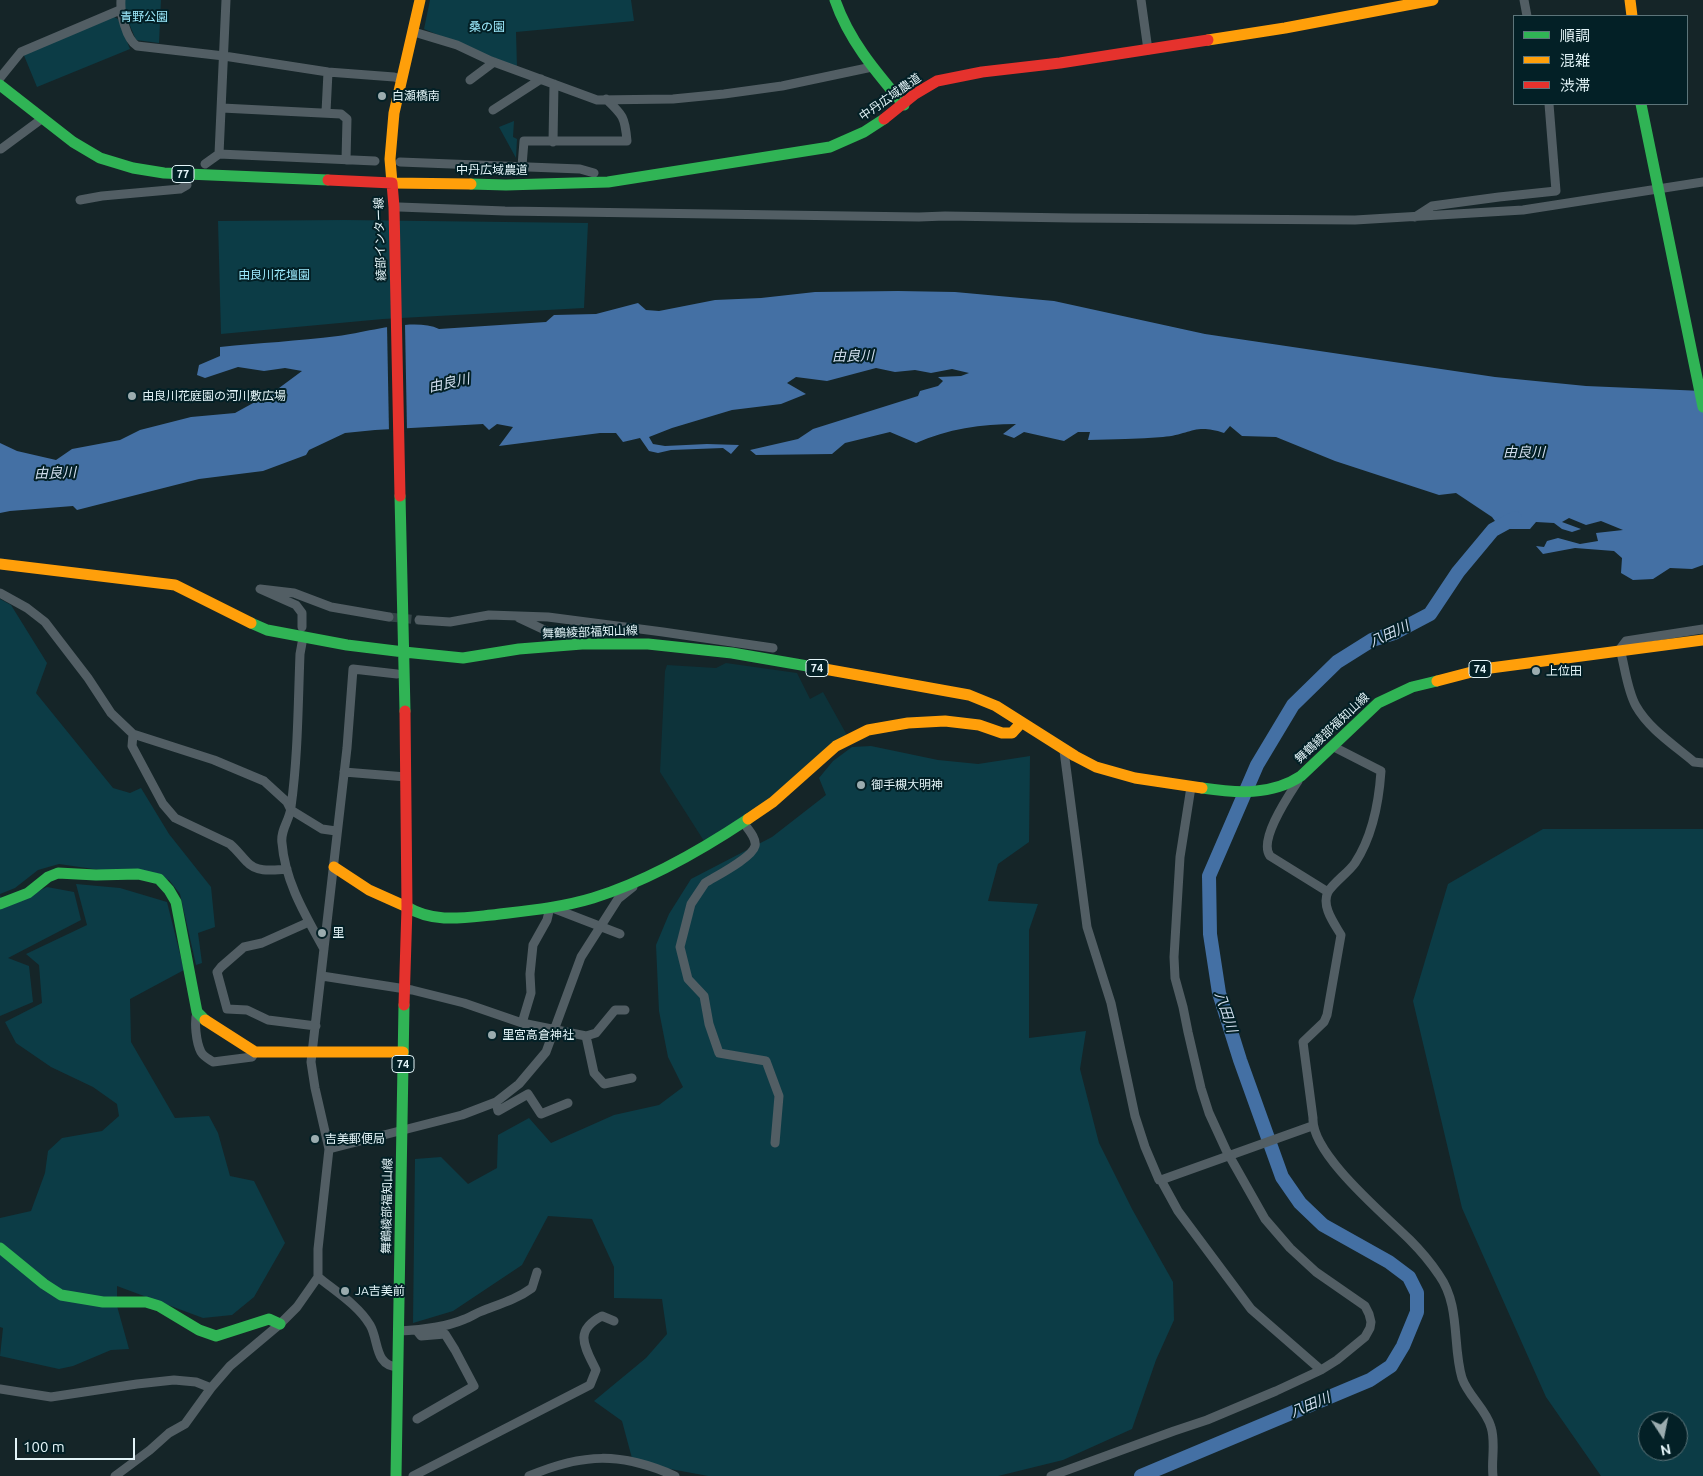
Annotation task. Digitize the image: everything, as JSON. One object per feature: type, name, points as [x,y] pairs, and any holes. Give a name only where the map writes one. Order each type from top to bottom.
[{"type":"main road","points":[[392,183],[389,163],[390,130],[420,0]]},
{"type":"main road","points":[[835,0],[842,18],[872,67],[904,104]]},
{"type":"main road","name":"中丹広域農道","points":[[392,183],[506,186],[627,180],[830,147],[864,132],[915,94],[937,81],[982,72],[1060,63],[1285,28],[1433,0]]},
{"type":"main road","points":[[1630,0],[1632,15]]},
{"type":"main road","name":"綾部インター線","points":[[0,84],[73,142],[100,158],[132,168],[164,173],[392,183],[396,210],[404,652]]},
{"type":"main road","points":[[1641,105],[1703,408]]},
{"type":"main road","points":[[0,564],[175,585],[239,618],[267,630],[347,645],[404,652]]},
{"type":"main road","name":"舞鶴綾部福知山線","points":[[396,1476],[407,907],[404,652],[463,658],[519,649],[582,644],[648,644],[732,653],[969,695],[996,706],[1064,751],[1096,767],[1135,778],[1209,790],[1248,793],[1270,790],[1297,779],[1378,703],[1412,686],[1483,669],[1703,640]]},
{"type":"main road","points":[[334,867],[357,884],[386,900],[434,918],[470,917],[550,907],[592,898],[641,880],[715,840],[773,802],[836,746],[868,730],[908,723],[944,721],[979,725],[1002,733],[1012,734],[1021,723]]},
{"type":"main road","points":[[0,904],[28,893],[48,877],[58,873],[96,876],[138,874],[159,879],[169,890],[176,902],[197,1012],[207,1021],[255,1052],[403,1052]]},
{"type":"main road","points":[[0,1248],[44,1284],[61,1295],[104,1302],[146,1302],[159,1306],[199,1330],[216,1336],[270,1319],[280,1324]]},
{"type":"street","points":[[121,0],[120,10],[131,42],[137,46],[224,56],[328,72],[394,76],[401,79]]},
{"type":"street","points":[[219,154],[226,0]]},
{"type":"street","points":[[1141,0],[1148,50]]},
{"type":"street","points":[[1524,0],[1527,15]]},
{"type":"street","points":[[0,78],[21,52],[120,10]]},
{"type":"street","points":[[414,32],[457,45],[494,62],[597,100],[673,99],[724,94],[782,86],[872,67]]},
{"type":"street","points":[[470,80],[494,62]]},
{"type":"street","points":[[326,112],[328,72]]},
{"type":"street","points":[[493,110],[541,79]]},
{"type":"street","points":[[553,142],[554,84]]},
{"type":"street","points":[[522,166],[524,141],[627,141],[626,124],[620,113],[606,100]]},
{"type":"street","points":[[1415,217],[1432,206],[1556,191],[1549,105]]},
{"type":"street","points":[[222,108],[341,114],[347,119],[346,160]]},
{"type":"street","points":[[0,148],[43,118]]},
{"type":"street","points":[[205,164],[219,154],[375,161]]},
{"type":"street","points":[[400,162],[580,169],[594,173]]},
{"type":"street","points":[[396,210],[1335,220],[1523,210],[1703,182]]},
{"type":"street","points":[[80,200],[102,196],[180,189],[187,185]]},
{"type":"street","points":[[302,627],[302,613],[296,604],[260,589],[294,593],[331,607],[389,617]]},
{"type":"street","points":[[0,593],[27,608],[45,622],[88,678],[111,713],[133,734],[214,760],[264,781],[287,802],[291,810],[322,829],[336,831]]},
{"type":"street","points":[[419,620],[450,622],[489,615],[558,619],[773,648]]},
{"type":"street","points":[[514,616],[551,634],[570,635],[582,644]]},
{"type":"street","points":[[1703,629],[1626,641],[1620,650],[1636,706],[1651,726],[1694,762],[1703,763]]},
{"type":"street","points":[[302,644],[300,654],[297,748],[291,810],[283,830],[281,842],[286,869],[292,885],[309,922],[325,950]]},
{"type":"street","points":[[115,1476],[150,1450],[169,1432],[185,1424],[211,1388],[230,1366],[280,1324],[296,1307],[318,1277],[318,1249],[329,1149],[311,1062],[334,867],[353,669],[397,674]]},
{"type":"street","points":[[133,734],[132,746],[163,804],[175,818],[230,844],[238,850],[248,863],[257,869],[286,869]]},
{"type":"street","points":[[1332,746],[1381,771],[1379,796],[1360,854],[1354,865],[1328,892],[1328,914],[1341,934],[1327,1015],[1324,1022],[1303,1042],[1313,1118],[1312,1126],[1322,1144],[1346,1177],[1412,1242],[1441,1278],[1450,1296],[1455,1324],[1458,1364],[1463,1380],[1486,1414],[1491,1426],[1494,1449],[1493,1476]]},
{"type":"street","points":[[1064,751],[1087,927],[1111,1003],[1135,1116],[1145,1147],[1159,1180],[1161,1180],[1178,1211],[1251,1309],[1321,1370]]},
{"type":"street","points":[[344,772],[406,777]]},
{"type":"street","points":[[1297,779],[1279,810],[1267,846],[1267,852],[1270,856],[1328,892]]},
{"type":"street","points":[[1051,1476],[1207,1420],[1276,1391],[1321,1370],[1337,1360],[1365,1337],[1370,1328],[1369,1314],[1365,1306],[1316,1272],[1273,1228],[1251,1195],[1230,1155],[1209,1113],[1200,1088],[1184,1007],[1175,978],[1174,956],[1179,870],[1191,787]]},
{"type":"street","points":[[744,822],[755,840],[755,846],[748,855],[705,883],[702,887],[691,904],[680,946],[688,979],[704,996],[709,1024],[719,1053],[766,1061],[779,1096],[775,1143]]},
{"type":"street","points":[[329,1149],[462,1115],[496,1102],[519,1084],[546,1052],[581,957],[618,899],[641,880]]},
{"type":"street","points":[[522,1023],[531,993],[530,974],[533,945],[547,920],[550,907],[620,934]]},
{"type":"street","points":[[309,922],[262,943],[244,947],[220,966],[218,972],[227,1009],[247,1010],[268,1020],[316,1026]]},
{"type":"street","points":[[322,976],[404,989],[464,1003],[522,1023],[586,1036],[596,1034],[615,1010],[625,1010]]},
{"type":"street","points":[[197,1012],[194,1020],[200,1050],[213,1062],[252,1057],[255,1052]]},
{"type":"street","points":[[586,1036],[594,1073],[604,1084],[632,1078]]},
{"type":"street","points":[[496,1102],[498,1111],[528,1094],[541,1114],[568,1103]]},
{"type":"street","points":[[1161,1180],[1312,1126]]},
{"type":"street","points":[[399,1332],[441,1327],[517,1298],[532,1288],[536,1272]]},
{"type":"street","points":[[318,1277],[354,1306],[370,1325],[380,1358],[386,1364],[398,1367]]},
{"type":"street","points":[[413,1476],[590,1385],[596,1370],[587,1351],[583,1336],[585,1328],[602,1316],[614,1321]]},
{"type":"street","points":[[417,1331],[421,1336],[445,1334],[456,1350],[474,1386],[417,1419]]},
{"type":"street","points":[[0,1389],[52,1397],[174,1380],[196,1382],[211,1388]]},
{"type":"street","points":[[529,1476],[555,1466],[593,1458],[617,1458],[675,1476]]},
{"type":"shaded area","points":[[726,663],[797,673],[810,699],[823,692],[848,737],[775,797],[704,841],[660,772],[665,671],[667,665],[716,668]]},
{"type":"green space","name":"青野公園","points":[[124,0],[161,0],[159,43],[136,40],[124,11]]},
{"type":"green space","name":"桑の園","points":[[430,0],[631,0],[634,21],[516,32],[517,68],[424,29]]},
{"type":"green space","points":[[112,16],[118,19],[130,49],[37,87],[23,53]]},
{"type":"green space","points":[[514,121],[513,137],[517,139],[516,158],[499,127]]},
{"type":"green space","name":"由良川花壇園","points":[[344,220],[588,223],[584,308],[383,319],[221,334],[218,221]]},
{"type":"green space","points":[[0,599],[11,605],[47,663],[36,693],[113,788],[130,793],[141,788],[169,834],[211,887],[215,927],[198,933],[202,963],[196,965],[180,894],[169,880],[59,864],[38,870],[15,888],[0,894]]},
{"type":"green space","points":[[871,746],[938,760],[978,764],[1030,756],[1029,842],[998,864],[988,901],[1038,904],[1029,930],[1029,1038],[1086,1031],[1080,1069],[1099,1143],[1132,1209],[1173,1282],[1174,1320],[1156,1360],[1132,1429],[1063,1460],[998,1476],[708,1476],[633,1462],[622,1421],[594,1401],[646,1358],[667,1334],[662,1299],[614,1298],[614,1267],[592,1219],[548,1216],[522,1265],[453,1311],[413,1323],[415,1159],[441,1157],[468,1184],[497,1168],[498,1135],[529,1118],[551,1143],[614,1115],[659,1105],[683,1087],[668,1057],[659,1011],[656,945],[669,914],[691,879],[772,837],[826,795],[819,778],[833,761],[852,747]]},
{"type":"green space","points":[[1543,829],[1703,829],[1703,1476],[1601,1476],[1546,1397],[1462,1208],[1413,1001],[1448,884]]},
{"type":"green space","points":[[76,884],[120,888],[167,902],[184,970],[130,999],[131,1042],[175,1118],[209,1116],[218,1133],[230,1176],[254,1181],[285,1243],[254,1297],[232,1315],[203,1318],[117,1286],[117,1306],[129,1349],[111,1350],[73,1366],[59,1369],[0,1356],[3,1328],[0,1327],[0,1218],[31,1211],[45,1173],[48,1151],[62,1138],[102,1131],[119,1116],[117,1104],[93,1087],[51,1067],[16,1043],[5,1022],[42,1003],[39,965],[26,954],[87,925]]},
{"type":"green space","points":[[47,887],[74,892],[81,920],[8,958],[29,966],[33,1002],[0,1016],[0,895],[4,908]]},
{"type":"water","name":"由良川","points":[[815,292],[955,292],[1054,301],[1205,334],[1495,377],[1586,386],[1703,391],[1703,565],[1692,569],[1670,568],[1653,579],[1633,580],[1621,573],[1622,558],[1614,551],[1575,548],[1543,554],[1536,546],[1544,547],[1547,541],[1558,538],[1580,544],[1598,541],[1596,533],[1623,530],[1601,521],[1586,525],[1569,518],[1562,522],[1581,529],[1572,532],[1562,529],[1554,523],[1536,522],[1530,529],[1501,529],[1492,517],[1456,493],[1439,495],[1335,461],[1276,437],[1242,436],[1230,426],[1224,433],[1199,429],[1172,436],[1135,439],[1088,440],[1090,432],[1078,432],[1064,441],[1024,432],[1014,438],[1003,434],[1016,424],[1003,424],[952,431],[916,443],[890,432],[845,443],[832,454],[756,455],[750,450],[798,439],[813,429],[918,396],[920,391],[938,386],[943,381],[938,377],[961,376],[969,373],[952,369],[931,373],[915,370],[895,372],[876,368],[827,381],[796,377],[787,383],[806,394],[781,404],[732,410],[649,437],[653,444],[665,446],[739,445],[731,454],[723,448],[671,450],[658,453],[649,451],[640,438],[623,442],[616,433],[600,433],[499,446],[513,427],[497,424],[489,430],[483,424],[375,430],[345,433],[309,450],[306,455],[263,471],[199,479],[77,510],[73,506],[0,513],[0,443],[17,451],[56,460],[72,449],[120,440],[140,430],[191,417],[235,413],[275,391],[302,371],[285,368],[264,371],[238,367],[205,378],[197,375],[199,365],[220,356],[220,347],[338,336],[403,325],[428,326],[439,329],[546,322],[554,315],[596,314],[638,303],[646,310],[659,311],[715,300],[761,298]]},
{"type":"pier","points":[[405,324],[407,431],[389,432],[387,325]]},
{"type":"waterway","name":"八田川","points":[[1141,1476],[1370,1380],[1391,1366],[1403,1346],[1417,1312],[1417,1293],[1409,1277],[1389,1262],[1323,1225],[1300,1203],[1282,1177],[1240,1060],[1219,993],[1210,934],[1209,876],[1257,765],[1293,705],[1337,662],[1372,640],[1394,633],[1430,614],[1458,572],[1493,530],[1515,518]]},
{"type":"tunnel","points":[[389,617],[419,620]]},
{"type":"traffic: fast","points":[[835,0],[856,43],[874,69],[904,105]]},
{"type":"traffic: fast","points":[[0,85],[73,142],[100,158],[133,168],[164,173],[328,180]]},
{"type":"traffic: fast","points":[[1641,105],[1703,407]]},
{"type":"traffic: fast","points":[[471,184],[506,185],[608,182],[830,147],[864,132],[884,119]]},
{"type":"traffic: fast","points":[[400,496],[405,711]]},
{"type":"traffic: fast","points":[[251,623],[267,630],[347,645],[404,652]]},
{"type":"traffic: fast","points":[[404,652],[463,658],[519,649],[582,644],[648,644],[732,653],[819,668]]},
{"type":"traffic: fast","points":[[1202,788],[1240,792],[1265,790],[1290,782],[1301,776],[1378,703],[1412,687],[1437,681]]},
{"type":"traffic: fast","points":[[407,907],[427,915],[459,918],[555,907],[593,898],[654,874],[692,854],[748,819]]},
{"type":"traffic: fast","points":[[0,904],[28,893],[48,877],[58,873],[96,875],[138,874],[159,879],[169,890],[176,902],[197,1012],[205,1020]]},
{"type":"traffic: fast","points":[[396,1476],[404,1005]]},
{"type":"traffic: fast","points":[[0,1248],[44,1284],[61,1295],[103,1302],[146,1302],[159,1306],[199,1330],[216,1336],[269,1319],[280,1324]]},
{"type":"traffic: slow","points":[[420,0],[394,113],[390,159],[392,183],[471,184]]},
{"type":"traffic: slow","points":[[1208,40],[1285,28],[1433,0]]},
{"type":"traffic: slow","points":[[1630,0],[1632,15]]},
{"type":"traffic: slow","points":[[0,564],[175,585],[251,623]]},
{"type":"traffic: slow","points":[[1437,681],[1483,669],[1703,640]]},
{"type":"traffic: slow","points":[[819,668],[969,695],[996,706],[1075,756],[1096,767],[1135,778],[1202,788]]},
{"type":"traffic: slow","points":[[748,819],[773,802],[836,746],[868,730],[908,723],[945,721],[979,725],[1002,733],[1012,733],[1021,723]]},
{"type":"traffic: slow","points":[[334,867],[369,890],[407,907]]},
{"type":"traffic: slow","points":[[205,1020],[255,1052],[403,1052]]},
{"type":"traffic: jam","points":[[884,119],[915,94],[937,81],[982,72],[1060,63],[1208,40]]},
{"type":"traffic: jam","points":[[328,180],[392,183],[400,496]]},
{"type":"traffic: jam","points":[[404,1005],[407,907],[405,711]]},
{"type":"place","name":"白瀬橋南","points":[[382,96]]},
{"type":"place","name":"由良川花庭園の河川敷広場","points":[[132,396]]},
{"type":"place","name":"上位田","points":[[1536,671]]},
{"type":"place","name":"御手槻大明神","points":[[861,785]]},
{"type":"place","name":"里","points":[[322,933]]},
{"type":"place","name":"里宮高倉神社","points":[[492,1035]]},
{"type":"place","name":"吉美郵便局","points":[[315,1139]]},
{"type":"place","name":"JA吉美前","points":[[345,1291]]}]
